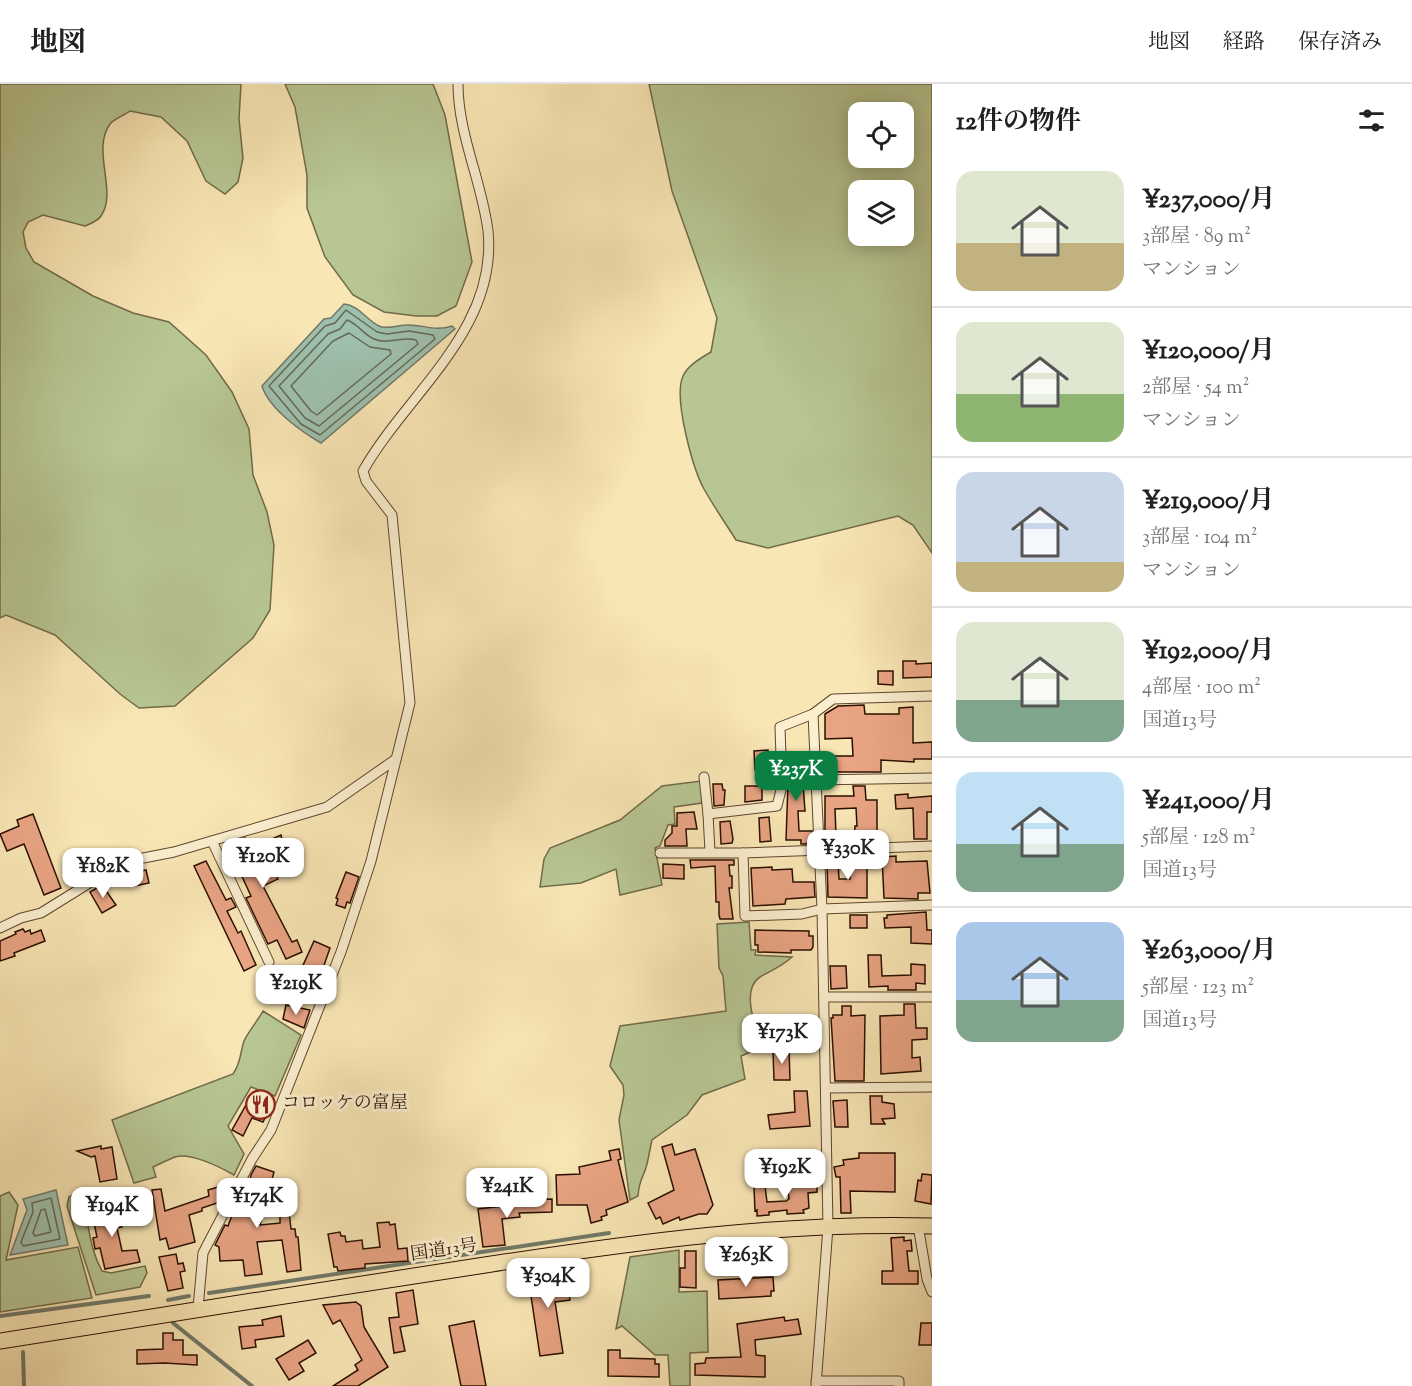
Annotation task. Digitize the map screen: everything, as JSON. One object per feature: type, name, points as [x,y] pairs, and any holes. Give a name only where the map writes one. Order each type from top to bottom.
[{"type":"highway","name":"国道13号","points":[[0,1341],[198,1308],[688,1236],[828,1227],[925,1226]]},
{"type":"street","points":[[198,1308],[203,1253],[252,1159],[271,1130],[341,952],[371,861],[410,703],[392,515],[366,481],[363,471],[422,392],[471,319],[483,293],[487,270],[488,232],[461,115],[458,84]]},
{"type":"street","points":[[708,814],[777,806],[782,786],[780,726],[813,714],[833,699],[932,696]]},
{"type":"street","points":[[813,714],[822,909],[828,1227],[816,1384],[899,1381],[898,1386]]},
{"type":"street","points":[[0,928],[21,918],[41,913],[123,862],[174,852],[327,807],[396,759]]},
{"type":"street","points":[[704,777],[710,852]]},
{"type":"street","points":[[816,780],[932,778]]},
{"type":"street","points":[[212,841],[269,962]]},
{"type":"street","points":[[660,853],[743,853],[932,846]]},
{"type":"street","points":[[743,853],[745,916],[802,914],[822,909],[932,904]]},
{"type":"street","points":[[824,997],[932,997]]},
{"type":"street","points":[[826,1088],[932,1087]]},
{"type":"street","points":[[925,1226],[927,1279],[932,1292]]},
{"type":"green space","points":[[0,84],[241,84],[239,119],[243,158],[238,182],[225,194],[206,181],[187,141],[161,117],[130,111],[112,122],[105,134],[103,158],[107,195],[100,218],[85,226],[43,215],[28,222],[23,232],[26,248],[34,262],[93,296],[133,313],[169,322],[206,355],[232,392],[249,429],[253,475],[267,512],[274,545],[270,610],[253,638],[175,706],[139,708],[120,694],[55,635],[6,615],[0,618]]},
{"type":"green space","points":[[285,84],[433,84],[445,115],[472,262],[456,306],[437,316],[416,316],[384,312],[353,295],[325,257],[307,208],[307,175],[295,107]]},
{"type":"green space","points":[[649,84],[932,84],[932,553],[913,525],[898,516],[768,548],[736,540],[700,479],[682,416],[683,376],[691,365],[711,352],[717,318],[672,191]]},
{"type":"green space","points":[[701,781],[702,803],[674,807],[675,824],[668,825],[660,846],[655,848],[662,885],[620,895],[616,869],[581,883],[540,887],[544,859],[550,848],[620,820],[662,786]]},
{"type":"green space","points":[[749,922],[751,950],[756,950],[755,955],[792,957],[760,977],[754,982],[751,990],[751,1007],[759,1041],[758,1049],[741,1056],[745,1079],[702,1095],[687,1115],[652,1140],[638,1196],[630,1200],[619,1120],[624,1095],[623,1085],[610,1066],[620,1026],[726,1011],[723,976],[719,968],[717,924]]},
{"type":"green space","points":[[263,1011],[301,1035],[275,1096],[251,1087],[228,1126],[244,1154],[234,1175],[205,1161],[181,1156],[153,1167],[156,1177],[134,1183],[112,1120],[233,1074],[239,1062],[244,1041]]},
{"type":"green space","points":[[9,1192],[18,1205],[6,1260],[78,1247],[92,1298],[0,1312],[0,1196]]},
{"type":"green space","points":[[75,1194],[81,1197],[94,1253],[102,1271],[111,1273],[145,1266],[147,1273],[140,1287],[96,1295],[67,1206],[69,1197]]},
{"type":"green space","points":[[679,1250],[679,1292],[707,1291],[708,1352],[690,1353],[690,1386],[670,1386],[668,1355],[655,1355],[622,1326],[616,1329],[630,1257]]},
{"type":"water","points":[[344,304],[354,307],[382,327],[412,325],[446,328],[452,326],[455,329],[321,443],[279,411],[262,386],[324,319],[331,318]]},
{"type":"water","points":[[56,1190],[68,1245],[10,1255],[27,1210],[23,1199]]},
{"type":"building","points":[[903,661],[916,661],[916,664],[932,663],[932,677],[903,678]]},
{"type":"building","points":[[878,671],[893,671],[893,685],[878,684]]},
{"type":"building","points":[[864,705],[865,714],[899,714],[899,708],[913,707],[913,743],[932,742],[932,759],[914,759],[914,762],[881,760],[881,772],[827,772],[827,758],[830,756],[853,756],[852,738],[825,739],[825,714],[838,706]]},
{"type":"building","points":[[768,750],[768,769],[755,770],[754,751]]},
{"type":"building","points":[[789,756],[801,756],[805,811],[798,811],[799,831],[812,831],[812,839],[806,844],[801,844],[801,840],[786,840]]},
{"type":"building","points":[[713,784],[722,784],[725,790],[724,805],[714,806]]},
{"type":"building","points":[[745,786],[762,786],[762,800],[745,802]]},
{"type":"building","points":[[853,786],[865,786],[866,800],[877,800],[877,841],[854,840],[855,826],[857,826],[856,808],[835,809],[836,835],[833,835],[833,838],[825,838],[825,796],[854,796]]},
{"type":"building","points":[[908,794],[908,798],[932,796],[932,812],[927,812],[927,839],[914,839],[913,808],[896,809],[895,795]]},
{"type":"building","points":[[694,812],[697,829],[686,829],[687,846],[665,846],[665,840],[672,833],[672,826],[677,826],[677,813]]},
{"type":"building","points":[[33,814],[61,888],[44,895],[24,844],[7,851],[0,834],[19,826],[17,820]]},
{"type":"building","points":[[769,817],[771,841],[760,842],[759,818]]},
{"type":"building","points":[[730,821],[732,843],[721,844],[720,822]]},
{"type":"building","points":[[281,835],[284,849],[267,856],[278,879],[263,886],[292,942],[297,940],[302,952],[286,959],[277,940],[268,944],[246,898],[251,896],[238,868],[234,869],[228,854],[234,851],[232,842],[245,838],[247,846],[255,843],[256,846]]},
{"type":"building","points":[[896,856],[896,862],[927,861],[930,893],[918,893],[918,899],[884,898],[882,857]]},
{"type":"building","points":[[851,858],[861,858],[861,863],[867,862],[867,898],[828,897],[827,862],[838,862],[839,879],[850,879]]},
{"type":"building","points":[[690,860],[734,860],[734,865],[729,865],[730,876],[732,876],[732,888],[729,888],[733,919],[720,919],[719,902],[716,902],[715,866],[691,868]]},
{"type":"building","points":[[206,861],[226,900],[231,898],[236,907],[227,911],[238,933],[241,931],[256,965],[244,971],[194,866]]},
{"type":"building","points":[[663,864],[684,865],[684,879],[663,878]]},
{"type":"building","points":[[772,867],[772,870],[792,869],[793,882],[814,882],[815,897],[786,899],[785,904],[753,906],[751,868]]},
{"type":"building","points":[[146,870],[149,883],[134,886],[132,873]]},
{"type":"building","points":[[346,872],[359,877],[350,903],[347,902],[345,908],[336,905],[338,899],[336,898]]},
{"type":"building","points":[[102,885],[116,905],[102,913],[90,892]]},
{"type":"building","points":[[926,912],[927,930],[932,930],[932,944],[911,943],[911,927],[885,928],[884,918],[887,918],[887,915]]},
{"type":"building","points":[[850,915],[867,915],[867,928],[850,928]]},
{"type":"building","points":[[23,929],[25,932],[30,930],[31,934],[41,930],[45,941],[0,961],[0,941]]},
{"type":"building","points":[[755,930],[809,931],[809,936],[813,936],[813,947],[811,950],[791,950],[791,953],[758,952],[758,945],[755,945]]},
{"type":"building","points":[[314,941],[330,948],[321,974],[325,975],[321,983],[300,972]]},
{"type":"building","points":[[868,955],[881,955],[882,976],[911,975],[911,964],[925,965],[925,984],[916,983],[916,990],[888,990],[888,986],[869,987]]},
{"type":"building","points":[[830,966],[846,966],[847,988],[831,989]]},
{"type":"building","points":[[904,1004],[915,1004],[916,1028],[927,1028],[927,1039],[912,1040],[912,1058],[920,1057],[921,1071],[881,1074],[880,1016],[904,1015]]},
{"type":"building","points":[[286,1005],[310,1010],[304,1028],[283,1019]]},
{"type":"building","points":[[842,1006],[851,1006],[851,1016],[865,1015],[864,1081],[835,1081],[831,1018],[833,1015],[842,1015]]},
{"type":"building","points":[[806,1024],[810,1038],[794,1041],[793,1026]]},
{"type":"building","points":[[773,1050],[789,1050],[790,1080],[774,1080]]},
{"type":"building","points":[[794,1091],[807,1091],[810,1126],[770,1129],[768,1115],[795,1112]]},
{"type":"building","points":[[254,1092],[274,1100],[263,1122],[252,1118],[243,1136],[232,1130],[246,1105],[249,1106]]},
{"type":"building","points":[[870,1096],[882,1096],[882,1102],[894,1104],[895,1118],[882,1119],[885,1124],[871,1124]]},
{"type":"building","points":[[847,1100],[848,1127],[835,1127],[833,1101]]},
{"type":"building","points":[[672,1144],[675,1155],[695,1149],[713,1205],[707,1214],[680,1220],[679,1217],[663,1224],[660,1217],[656,1219],[648,1203],[674,1190],[662,1147]]},
{"type":"building","points":[[101,1146],[101,1149],[112,1147],[117,1179],[100,1182],[95,1156],[91,1157],[77,1151]]},
{"type":"building","points":[[619,1149],[621,1159],[618,1160],[628,1202],[606,1210],[607,1215],[601,1217],[602,1220],[591,1223],[587,1205],[557,1205],[556,1175],[580,1174],[579,1167],[611,1160],[609,1151]]},
{"type":"building","points":[[859,1153],[895,1153],[895,1192],[850,1191],[851,1213],[841,1213],[840,1177],[836,1177],[834,1167],[844,1165],[843,1160],[859,1158]]},
{"type":"building","points":[[256,1166],[274,1172],[260,1225],[280,1223],[280,1213],[289,1212],[291,1229],[295,1229],[296,1237],[298,1237],[301,1270],[287,1272],[282,1240],[257,1242],[262,1274],[245,1276],[243,1260],[220,1261],[219,1247],[215,1245],[225,1225],[228,1226],[237,1202],[245,1202],[251,1175]]},
{"type":"building","points":[[922,1174],[932,1175],[931,1204],[915,1201],[918,1180],[921,1181]]},
{"type":"building","points":[[817,1182],[817,1192],[808,1193],[809,1208],[803,1210],[804,1213],[787,1214],[787,1210],[757,1216],[754,1187],[765,1186],[767,1202],[786,1201],[789,1199],[788,1189],[790,1187]]},
{"type":"building","points":[[218,1187],[223,1201],[189,1215],[195,1242],[169,1249],[166,1238],[160,1240],[152,1190],[161,1189],[165,1211],[209,1196],[208,1190]]},
{"type":"building","points":[[552,1199],[552,1212],[519,1213],[520,1217],[502,1219],[505,1245],[483,1247],[478,1209],[520,1204],[520,1200]]},
{"type":"building","points":[[122,1205],[125,1219],[121,1220],[122,1227],[117,1228],[122,1251],[137,1250],[140,1262],[105,1269],[100,1248],[95,1249],[93,1238],[97,1237],[92,1213]]},
{"type":"building","points":[[389,1222],[390,1225],[395,1224],[398,1249],[407,1248],[408,1261],[365,1264],[365,1268],[338,1271],[337,1267],[334,1267],[328,1234],[340,1232],[341,1236],[345,1236],[346,1242],[362,1240],[363,1249],[380,1247],[377,1223]]},
{"type":"building","points":[[904,1237],[904,1241],[911,1240],[912,1251],[907,1251],[909,1271],[918,1271],[918,1284],[882,1284],[882,1271],[893,1271],[891,1238]]},
{"type":"building","points":[[685,1251],[696,1251],[696,1288],[680,1287],[680,1268],[685,1268]]},
{"type":"building","points":[[176,1254],[178,1264],[183,1263],[185,1271],[180,1272],[183,1288],[168,1291],[159,1257]]},
{"type":"building","points":[[565,1271],[570,1300],[555,1302],[563,1353],[540,1356],[528,1276]]},
{"type":"building","points":[[773,1277],[774,1291],[771,1291],[771,1296],[719,1299],[718,1280]]},
{"type":"building","points":[[413,1290],[418,1324],[400,1327],[405,1351],[394,1353],[389,1318],[399,1317],[396,1293]]},
{"type":"building","points":[[356,1302],[361,1306],[364,1327],[388,1367],[358,1386],[333,1386],[358,1370],[355,1365],[362,1360],[340,1320],[333,1324],[323,1305]]},
{"type":"building","points":[[281,1316],[284,1336],[255,1340],[256,1347],[242,1349],[239,1327],[263,1325],[262,1320]]},
{"type":"building","points":[[784,1317],[785,1321],[798,1319],[801,1334],[755,1340],[756,1355],[765,1356],[765,1377],[695,1375],[695,1364],[705,1363],[706,1358],[741,1357],[737,1324]]},
{"type":"building","points":[[474,1321],[486,1386],[461,1386],[449,1326]]},
{"type":"building","points":[[921,1323],[932,1323],[932,1345],[919,1345]]},
{"type":"building","points":[[163,1333],[173,1333],[173,1340],[183,1340],[183,1355],[197,1355],[197,1365],[137,1364],[137,1350],[163,1349]]},
{"type":"building","points":[[308,1340],[316,1353],[299,1363],[304,1371],[289,1380],[276,1359]]},
{"type":"building","points":[[608,1350],[620,1350],[620,1358],[655,1359],[655,1364],[659,1364],[659,1377],[608,1376]]},
{"type":"waterway","points":[[209,1293],[609,1233]]},
{"type":"waterway","points":[[0,1316],[149,1296]]},
{"type":"waterway","points":[[168,1300],[189,1296]]},
{"type":"waterway","points":[[173,1323],[252,1386]]},
{"type":"waterway","points":[[23,1352],[24,1386]]},
{"type":"place","name":"コロッケの富屋","points":[[261,1104]]}]
